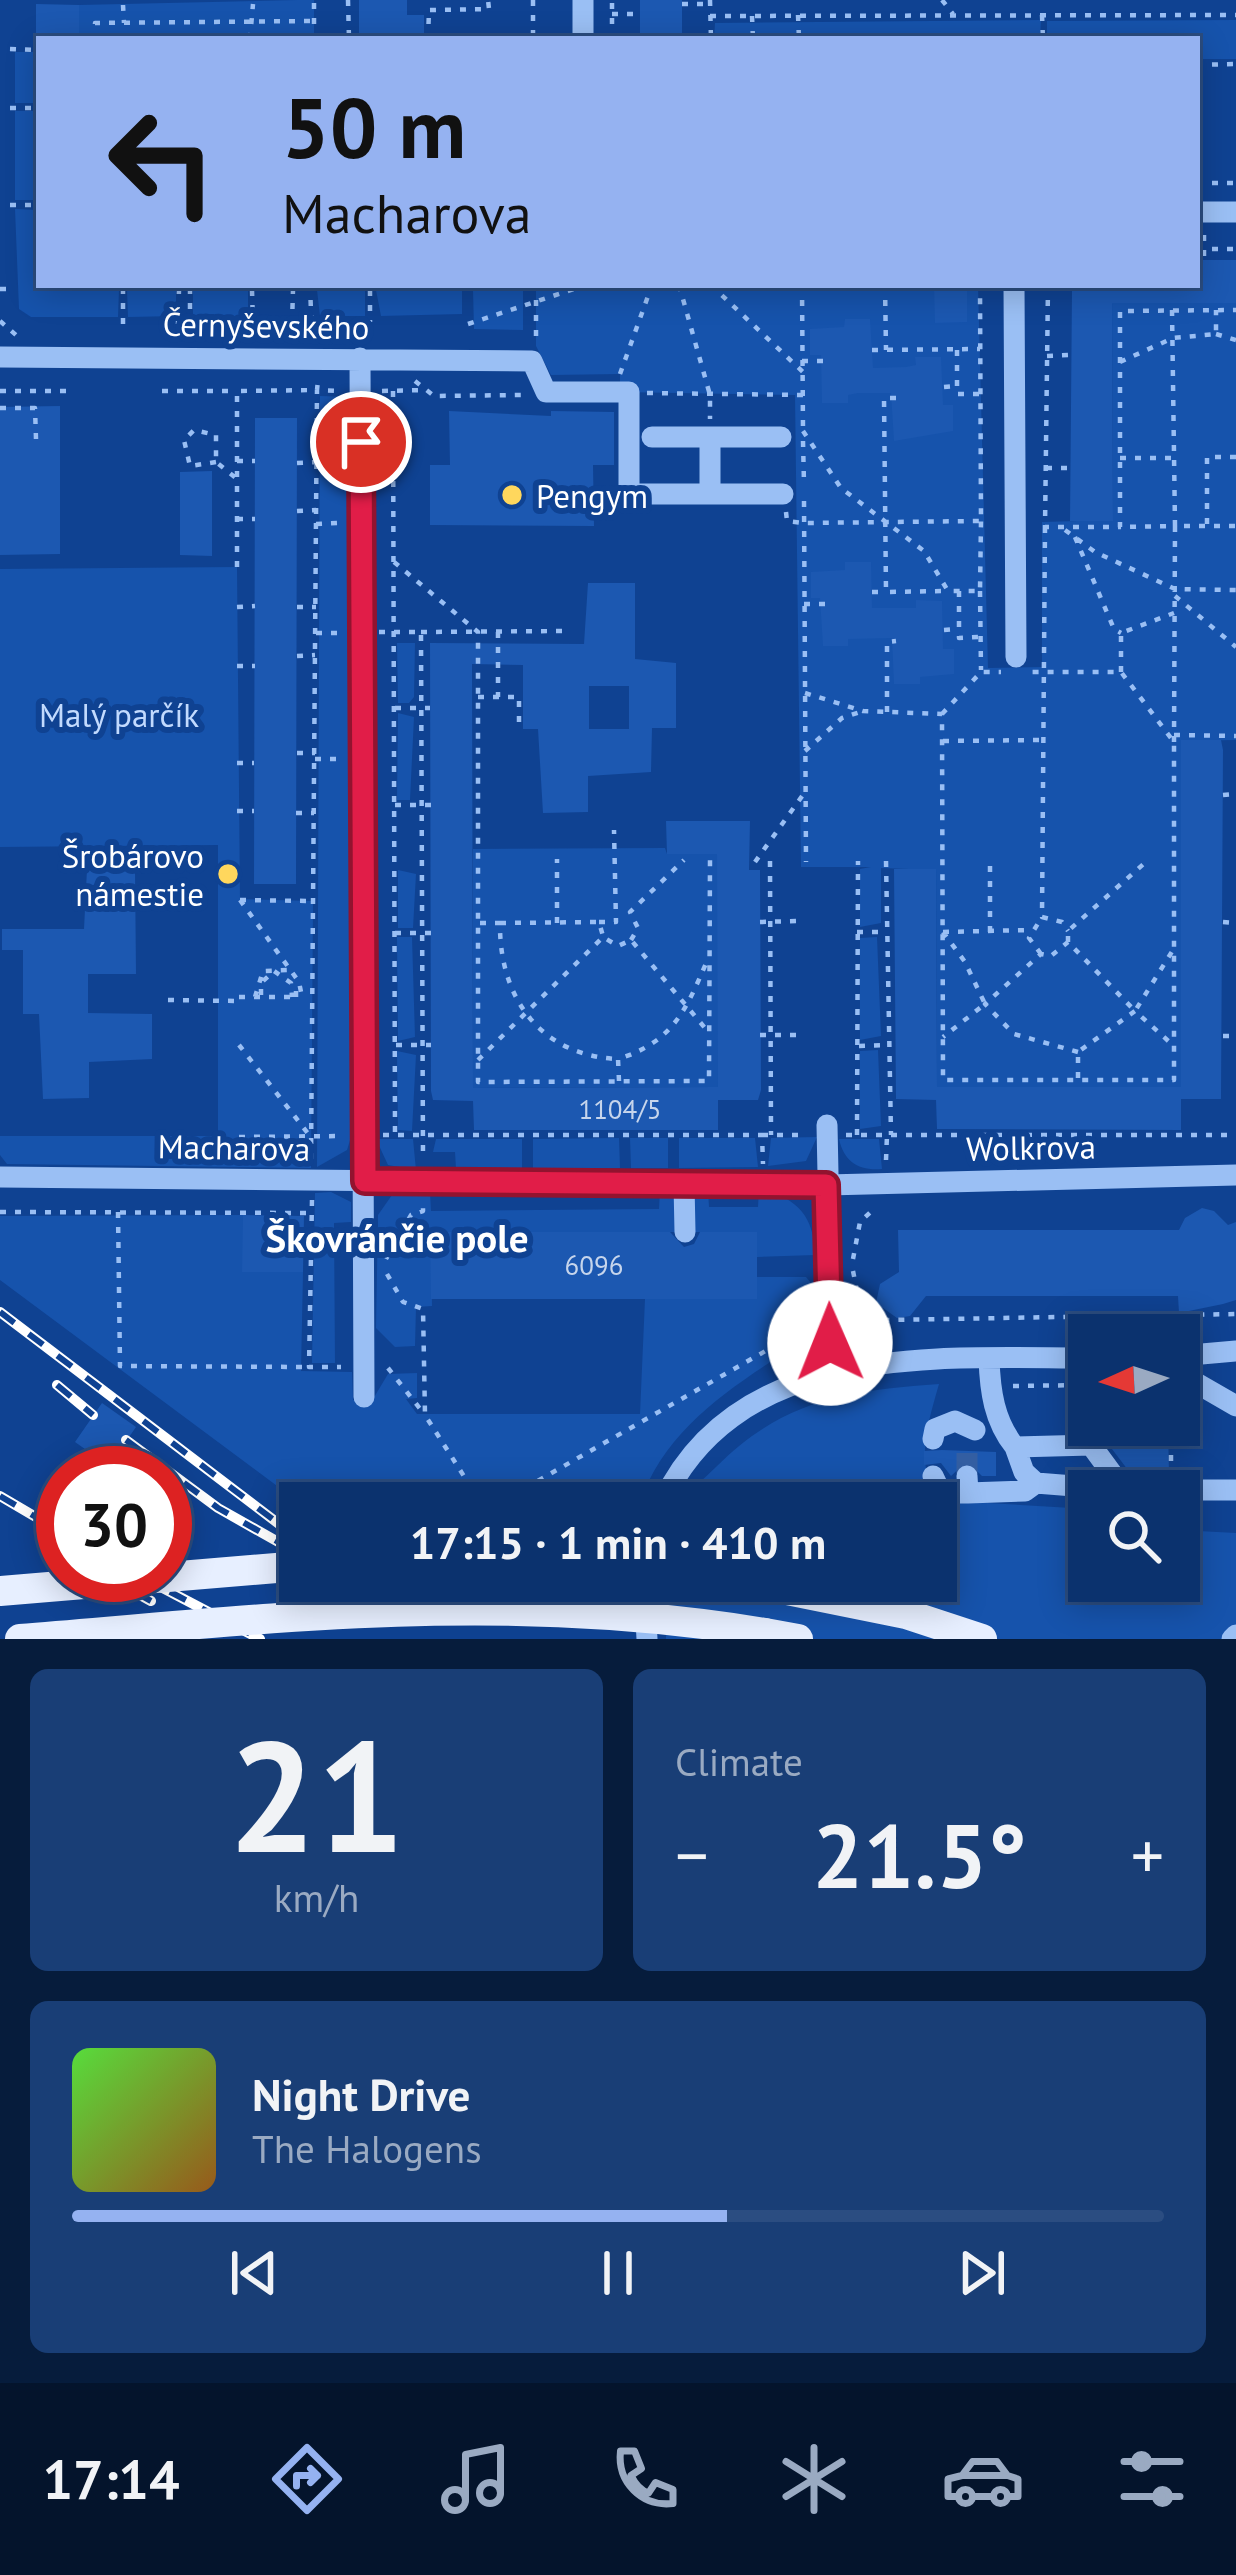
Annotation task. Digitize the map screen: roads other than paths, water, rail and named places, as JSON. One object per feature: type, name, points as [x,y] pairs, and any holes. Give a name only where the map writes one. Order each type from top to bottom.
[{"type":"main road","points":[[0,1591],[279,1568]]},
{"type":"main road","points":[[849,1602],[906,1614],[982,1639]]},
{"type":"main road","points":[[20,1639],[466,1607],[619,1612],[798,1639]]},
{"type":"street","points":[[583,0],[583,36]]},
{"type":"street","points":[[1200,212],[1236,212]]},
{"type":"street","points":[[1014,288],[1014,667]]},
{"type":"street","name":"Černyševského","points":[[0,357],[532,361],[546,392],[624,392],[629,494],[710,494]]},
{"type":"street","points":[[360,358],[364,1136],[372,1363],[364,1397]]},
{"type":"street","points":[[652,437],[792,434]]},
{"type":"street","points":[[710,437],[710,494],[783,494]]},
{"type":"street","points":[[827,1130],[832,1370]]},
{"type":"street","name":"Wolkrova","points":[[826,1185],[1236,1175]]},
{"type":"street","name":"Macharova","points":[[0,1177],[826,1185]]},
{"type":"street","points":[[684,1184],[685,1232]]},
{"type":"street","points":[[1200,1354],[1236,1351]]},
{"type":"street","points":[[989,1358],[989,1386],[1024,1472],[1036,1483],[1068,1486]]},
{"type":"street","points":[[672,1482],[680,1467],[729,1423],[786,1387],[832,1370],[876,1362],[1068,1358]]},
{"type":"street","points":[[1200,1385],[1236,1406]]},
{"type":"street","points":[[933,1439],[935,1429],[956,1421],[1008,1438],[1091,1444],[1110,1470]]},
{"type":"street","points":[[933,1476],[940,1493],[967,1474],[975,1430]]},
{"type":"street","points":[[967,1474],[1025,1491],[1036,1483]]},
{"type":"street","points":[[1200,1490],[1236,1490]]},
{"type":"street","points":[[645,1602],[647,1639]]},
{"type":"tunnel","points":[[967,1453],[967,1476]]},
{"type":"railway","points":[[0,1312],[279,1524]]},
{"type":"railway","points":[[57,1385],[93,1415]]},
{"type":"railway","points":[[126,1440],[218,1508],[279,1542]]},
{"type":"railway","points":[[0,1496],[36,1517]]},
{"type":"railway","points":[[189,1602],[260,1639]]},
{"type":"place","name":"Pengym","points":[[512,495]]},
{"type":"place","name":"Šrobárovo námestie","points":[[228,874]]},
{"type":"district","name":"Škovránčie pole","points":[[397,1237]]},
{"type":"park label","name":"Malý parčík","points":[[119,714]]}]
